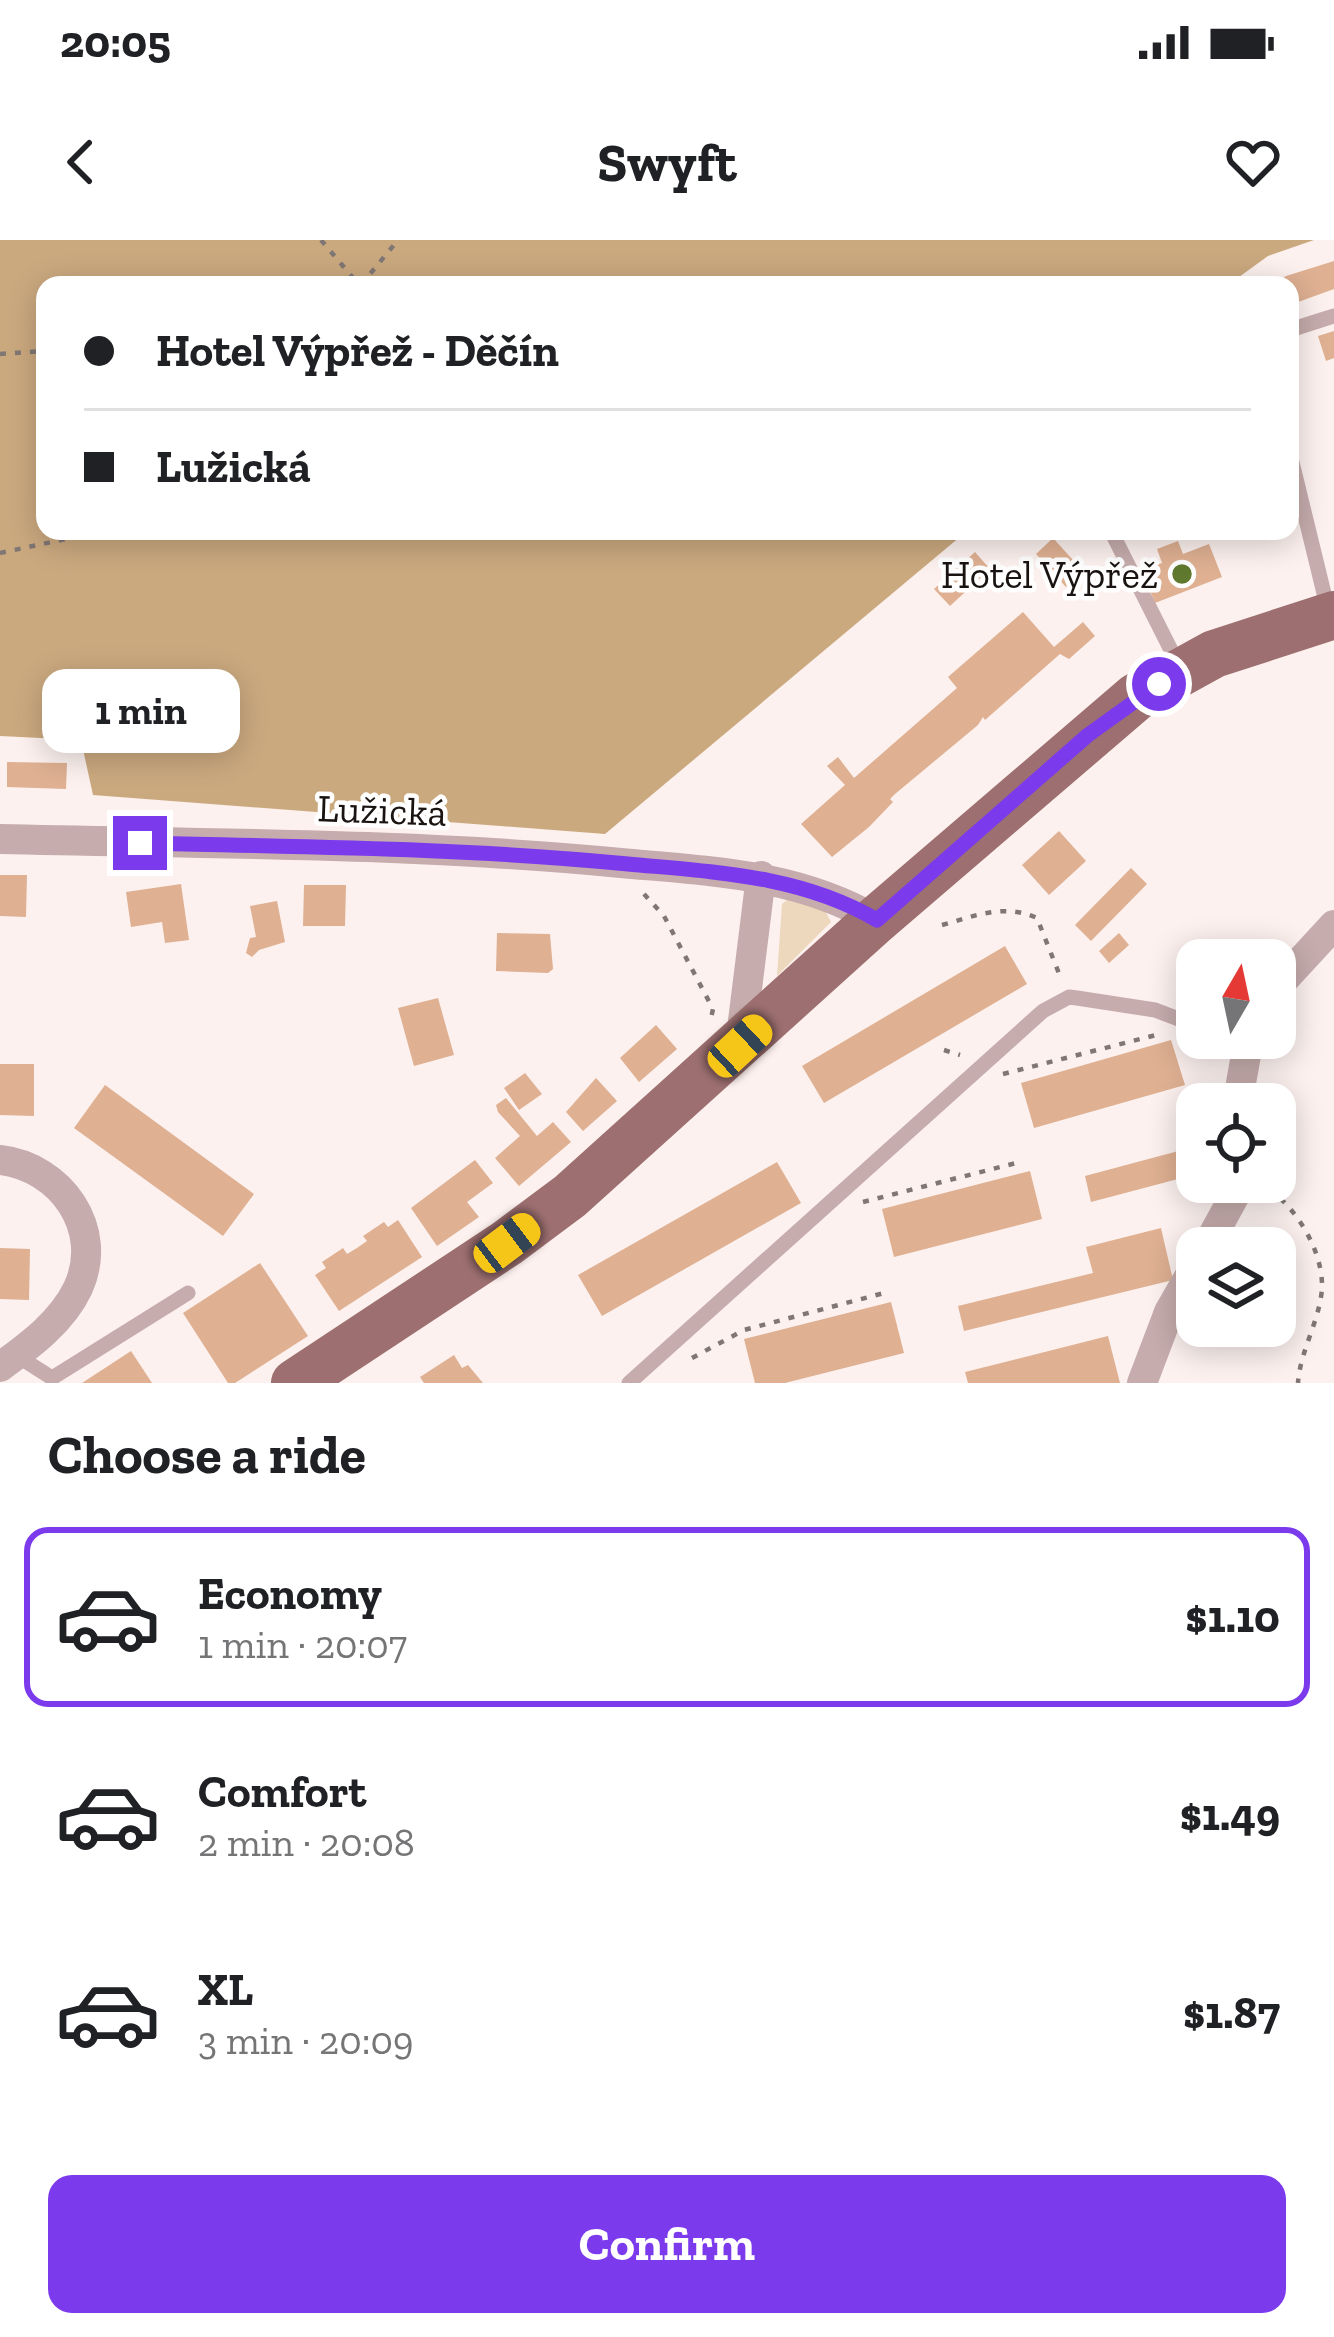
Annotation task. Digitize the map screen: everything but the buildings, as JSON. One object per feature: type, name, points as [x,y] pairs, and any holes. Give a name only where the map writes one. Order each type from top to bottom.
[{"type":"main road","points":[[295,1383],[570,1196],[724,1034],[877,920],[1136,697],[1214,654],[1332,616]]},
{"type":"street","name":"Lužická","points":[[0,839],[514,853],[761,876],[842,899],[877,920]]},
{"type":"street","points":[[724,1034],[761,876]]},
{"type":"street","points":[[1296,966],[1334,925]]},
{"type":"street","points":[[0,1160],[40,1171],[71,1199],[86,1250],[79,1287],[56,1322],[6,1359]]},
{"type":"street","points":[[1142,1383],[1176,1300]]},
{"type":"lane","points":[[1299,327],[1334,316]]},
{"type":"lane","points":[[1299,489],[1332,616]]},
{"type":"lane","points":[[1116,540],[1181,671]]},
{"type":"lane","points":[[629,1383],[1043,1011],[1070,998],[1155,1010],[1176,1018]]},
{"type":"lane","points":[[6,1359],[52,1378],[188,1293]]},
{"type":"path","points":[[321,240],[352,276]]},
{"type":"path","points":[[368,276],[398,240]]},
{"type":"path","points":[[0,354],[36,352]]},
{"type":"path","points":[[0,553],[61,540]]},
{"type":"path","points":[[637,886],[664,916],[724,1034]]},
{"type":"path","points":[[942,925],[997,910],[1017,909],[1037,918],[1070,998]]},
{"type":"path","points":[[944,1050],[1006,1076],[1176,1031]]},
{"type":"path","points":[[834,1197],[855,1204],[1020,1162]]},
{"type":"path","points":[[1288,1203],[1312,1246],[1322,1288],[1298,1383]]},
{"type":"path","points":[[659,1356],[677,1366],[744,1330],[884,1293]]},
{"type":"shaded area","points":[[0,240],[1314,240],[1268,256],[1240,276],[36,276],[36,540],[956,540],[605,834],[93,795],[81,740],[0,736]]},
{"type":"shaded area","points":[[795,894],[823,907],[831,922],[777,976],[782,904]]},
{"type":"place","name":"Hotel Výpřež","points":[[1182,574]]},
{"type":"route","points":[[140,843],[514,853],[761,876],[842,899],[877,920],[1088,735],[1159,684]]}]
